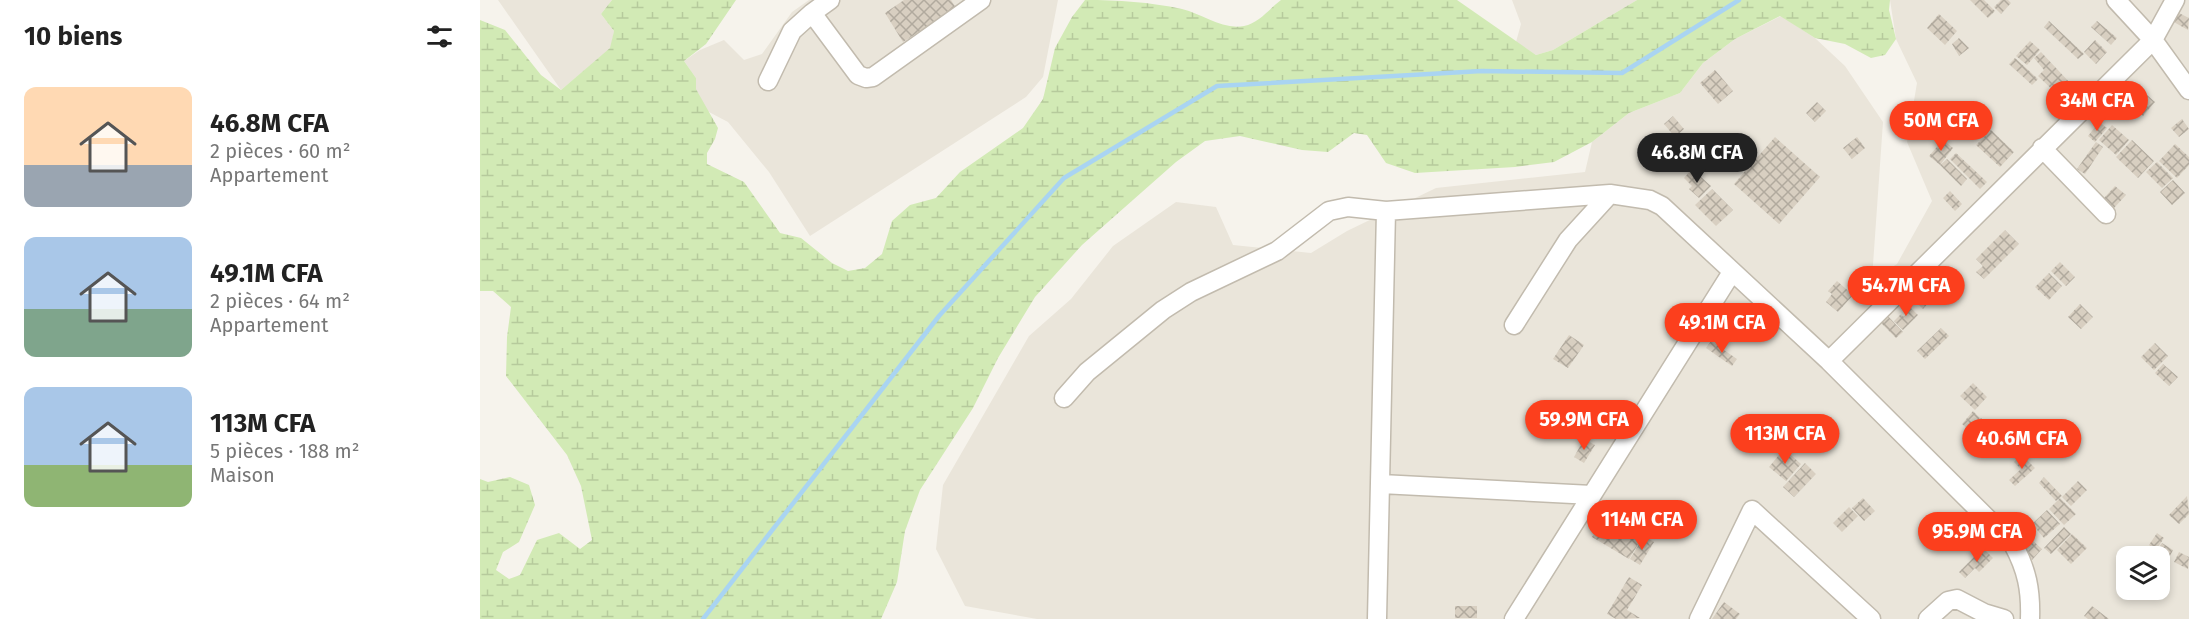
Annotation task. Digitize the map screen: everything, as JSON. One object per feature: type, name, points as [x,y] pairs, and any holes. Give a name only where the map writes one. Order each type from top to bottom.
[{"type":"street","points":[[768,81],[792,31],[830,0]]},
{"type":"street","points":[[812,13],[858,75],[866,78],[873,77],[981,0]]},
{"type":"street","points":[[2116,0],[2153,40],[2189,90]]},
{"type":"street","points":[[1829,361],[2153,40],[2175,0]]},
{"type":"street","points":[[2042,148],[2106,214]]},
{"type":"street","points":[[1065,398],[1087,372],[1163,310],[1191,292],[1277,251],[1329,211],[1348,207],[1386,210],[1610,194],[1650,200],[1662,206],[1829,361],[2013,544],[2026,568],[2031,593],[2030,619]]},
{"type":"street","points":[[1514,325],[1568,240],[1610,194]]},
{"type":"street","points":[[1377,619],[1386,210]]},
{"type":"street","points":[[1514,619],[1732,273]]},
{"type":"street","points":[[1381,484],[1592,495]]},
{"type":"street","points":[[1700,619],[1752,510],[1871,619]]},
{"type":"street","points":[[1928,619],[1948,601],[1957,599],[1984,613],[2004,619]]},
{"type":"shaded area","points":[[498,0],[612,0],[601,14],[614,31],[611,48],[561,90]]},
{"type":"shaded area","points":[[809,0],[1058,0],[1043,77],[1026,97],[810,236],[769,172],[728,122],[707,111],[696,89],[696,78],[684,61],[700,50],[724,40],[744,60],[762,54],[792,12]]},
{"type":"shaded area","points":[[1512,0],[1637,0],[1553,50],[1536,55],[1516,42],[1521,24]]},
{"type":"shaded area","points":[[1890,0],[2189,0],[2189,619],[1037,619],[965,606],[936,549],[943,485],[1029,336],[1071,299],[1113,246],[1176,202],[1216,207],[1233,245],[1311,253],[1347,231],[1436,188],[1585,172],[1592,142],[1629,113],[1680,93],[1703,63],[1735,39],[1781,16],[1815,38],[1845,66],[1883,122],[1872,279],[1897,264],[1932,201],[1907,142],[1917,83],[1896,39]]},
{"type":"green space","points":[[612,0],[736,0],[706,44],[684,61],[696,78],[696,89],[718,128],[707,153],[707,164],[744,182],[780,233],[801,238],[832,263],[848,271],[865,268],[882,254],[892,221],[910,205],[936,198],[960,172],[1023,128],[1043,99],[1055,48],[1072,17],[1085,0],[1134,2],[1182,9],[1220,24],[1236,27],[1254,22],[1281,0],[1457,0],[1536,55],[1553,50],[1637,0],[1890,0],[1889,10],[1896,39],[1885,55],[1871,58],[1845,44],[1815,38],[1780,16],[1735,39],[1703,63],[1680,93],[1629,113],[1592,142],[1554,162],[1515,167],[1415,173],[1386,163],[1367,135],[1354,133],[1328,152],[1302,150],[1240,136],[1205,141],[1176,162],[1082,245],[1035,297],[998,358],[973,408],[920,490],[905,531],[897,582],[881,619],[480,619],[480,479],[488,482],[510,477],[529,485],[535,505],[519,542],[503,552],[496,570],[509,579],[520,575],[537,540],[559,533],[580,549],[592,540],[581,486],[567,455],[506,376],[507,337],[511,307],[493,291],[480,291],[480,20],[505,30],[541,75],[561,90],[610,48],[614,31],[601,14]]},
{"type":"building","points":[[904,0],[951,0],[956,8],[903,42],[885,13]]},
{"type":"building","points":[[1970,0],[1984,0],[1995,11],[1988,18]]},
{"type":"building","points":[[2001,0],[2008,0],[2011,3],[2001,14],[1994,7]]},
{"type":"building","points":[[2177,12],[2189,18],[2188,30],[2172,21]]},
{"type":"building","points":[[1939,14],[1957,31],[1945,45],[1927,28]]},
{"type":"building","points":[[2049,21],[2084,54],[2078,59],[2044,27]]},
{"type":"building","points":[[2097,21],[2117,38],[2111,45],[2091,27]]},
{"type":"building","points":[[1959,38],[1969,48],[1959,56],[1952,44]]},
{"type":"building","points":[[2095,40],[2107,52],[2096,64],[2084,52]]},
{"type":"building","points":[[2030,41],[2040,50],[2027,65],[2016,56]]},
{"type":"building","points":[[2041,52],[2072,85],[2060,97],[2038,76],[2044,70],[2034,58]]},
{"type":"building","points":[[2015,58],[2038,79],[2032,85],[2009,64]]},
{"type":"building","points":[[1715,70],[1733,91],[1718,104],[1700,83]]},
{"type":"building","points":[[2147,95],[2155,102],[2143,116],[2135,108]]},
{"type":"building","points":[[1817,102],[1826,111],[1815,122],[1806,113]]},
{"type":"building","points":[[1673,116],[1684,129],[1675,137],[1664,124]]},
{"type":"building","points":[[2182,119],[2189,129],[2179,137],[2171,128]]},
{"type":"building","points":[[2099,122],[2107,128],[2095,142],[2088,136]]},
{"type":"building","points":[[2112,125],[2129,140],[2116,155],[2099,140]]},
{"type":"building","points":[[1991,130],[2014,152],[2000,167],[1976,145]]},
{"type":"building","points":[[1775,137],[1820,177],[1779,224],[1734,184]]},
{"type":"building","points":[[1857,137],[1865,148],[1852,159],[1843,148]]},
{"type":"building","points":[[1943,140],[1953,148],[1940,165],[1929,156]]},
{"type":"building","points":[[2132,140],[2154,161],[2138,178],[2116,157]]},
{"type":"building","points":[[2096,142],[2103,147],[2085,174],[2077,169]]},
{"type":"building","points":[[2175,144],[2189,157],[2189,165],[2177,178],[2159,161]]},
{"type":"building","points":[[1956,153],[1987,182],[1980,189],[1950,159]]},
{"type":"building","points":[[1947,159],[1967,179],[1961,186],[1940,165]]},
{"type":"building","points":[[2157,162],[2173,178],[2162,188],[2146,172]]},
{"type":"building","points":[[1692,169],[1711,186],[1699,198],[1689,189],[1692,186],[1684,178]]},
{"type":"building","points":[[2173,180],[2185,193],[2172,205],[2160,192]]},
{"type":"building","points":[[2115,186],[2126,195],[2114,208],[2104,198]]},
{"type":"building","points":[[1712,189],[1733,210],[1716,226],[1695,205]]},
{"type":"building","points":[[1950,191],[1962,204],[1955,211],[1943,198]]},
{"type":"building","points":[[2005,230],[2019,244],[1984,279],[1976,272],[1983,266],[1976,259]]},
{"type":"building","points":[[2060,262],[2075,277],[2066,286],[2051,271]]},
{"type":"building","points":[[2049,273],[2062,286],[2049,300],[2035,287]]},
{"type":"building","points":[[1837,281],[1853,295],[1838,312],[1826,302],[1832,294],[1828,291]]},
{"type":"building","points":[[1921,294],[1929,302],[1923,309],[1914,300]]},
{"type":"building","points":[[1906,303],[1918,315],[1903,330],[1894,321],[1901,314],[1904,317],[1906,314],[1901,308]]},
{"type":"building","points":[[2080,304],[2093,317],[2081,329],[2068,317]]},
{"type":"building","points":[[1885,313],[1903,332],[1896,338],[1878,320]]},
{"type":"building","points":[[1941,328],[1949,336],[1925,359],[1917,351]]},
{"type":"building","points":[[1569,335],[1584,345],[1568,368],[1553,359]]},
{"type":"building","points":[[1711,341],[1737,359],[1732,366],[1706,348]]},
{"type":"building","points":[[2155,343],[2168,356],[2154,370],[2141,357]]},
{"type":"building","points":[[2163,364],[2178,377],[2169,386],[2155,373]]},
{"type":"building","points":[[1973,383],[1987,397],[1975,410],[1960,396]]},
{"type":"building","points":[[1973,411],[1980,418],[1975,423],[1981,418],[2002,439],[1996,444],[1978,426],[1972,433],[1962,424]]},
{"type":"building","points":[[1584,439],[1595,445],[1584,463],[1574,457]]},
{"type":"building","points":[[1784,449],[1801,464],[1786,481],[1769,467]]},
{"type":"building","points":[[2021,454],[2035,468],[2015,486],[2009,480],[2021,469],[2014,462]]},
{"type":"building","points":[[1805,463],[1816,474],[1794,497],[1783,487]]},
{"type":"building","points":[[2044,477],[2062,496],[2056,501],[2039,483]]},
{"type":"building","points":[[2078,481],[2087,490],[2071,506],[2062,497]]},
{"type":"building","points":[[2187,496],[2189,514],[2179,524],[2169,515]]},
{"type":"building","points":[[1863,498],[1875,511],[1864,521],[1852,508]]},
{"type":"building","points":[[2060,498],[2076,514],[2064,525],[2049,509]]},
{"type":"building","points":[[1849,507],[1858,516],[1842,532],[1833,523]]},
{"type":"building","points":[[2047,510],[2060,524],[2044,538],[2032,524]]},
{"type":"building","points":[[1605,516],[1642,538],[1629,559],[1592,537]]},
{"type":"building","points":[[2064,527],[2071,534],[2051,554],[2044,548]]},
{"type":"building","points":[[2157,533],[2164,538],[2159,546],[2149,545]]},
{"type":"building","points":[[2072,534],[2087,548],[2071,564],[2057,550]]},
{"type":"building","points":[[1644,536],[1654,542],[1640,565],[1630,559]]},
{"type":"building","points":[[2031,539],[2042,549],[2032,560],[2022,550]]},
{"type":"building","points":[[1983,548],[1993,558],[1979,572],[1975,568],[1965,578],[1959,572]]},
{"type":"building","points":[[2179,552],[2189,557],[2188,569],[2174,562]]},
{"type":"building","points":[[1629,577],[1642,585],[1627,610],[1640,618],[1616,619],[1607,614]]},
{"type":"building","points":[[1724,602],[1740,614],[1736,619],[1712,619]]},
{"type":"building","points":[[1455,606],[1477,606],[1477,618],[1455,618]]},
{"type":"building","points":[[2092,606],[2109,619],[2088,619],[2084,616]]},
{"type":"waterway","points":[[703,619],[939,316],[1064,178],[1217,86],[1482,71],[1622,73],[1739,0]]}]
